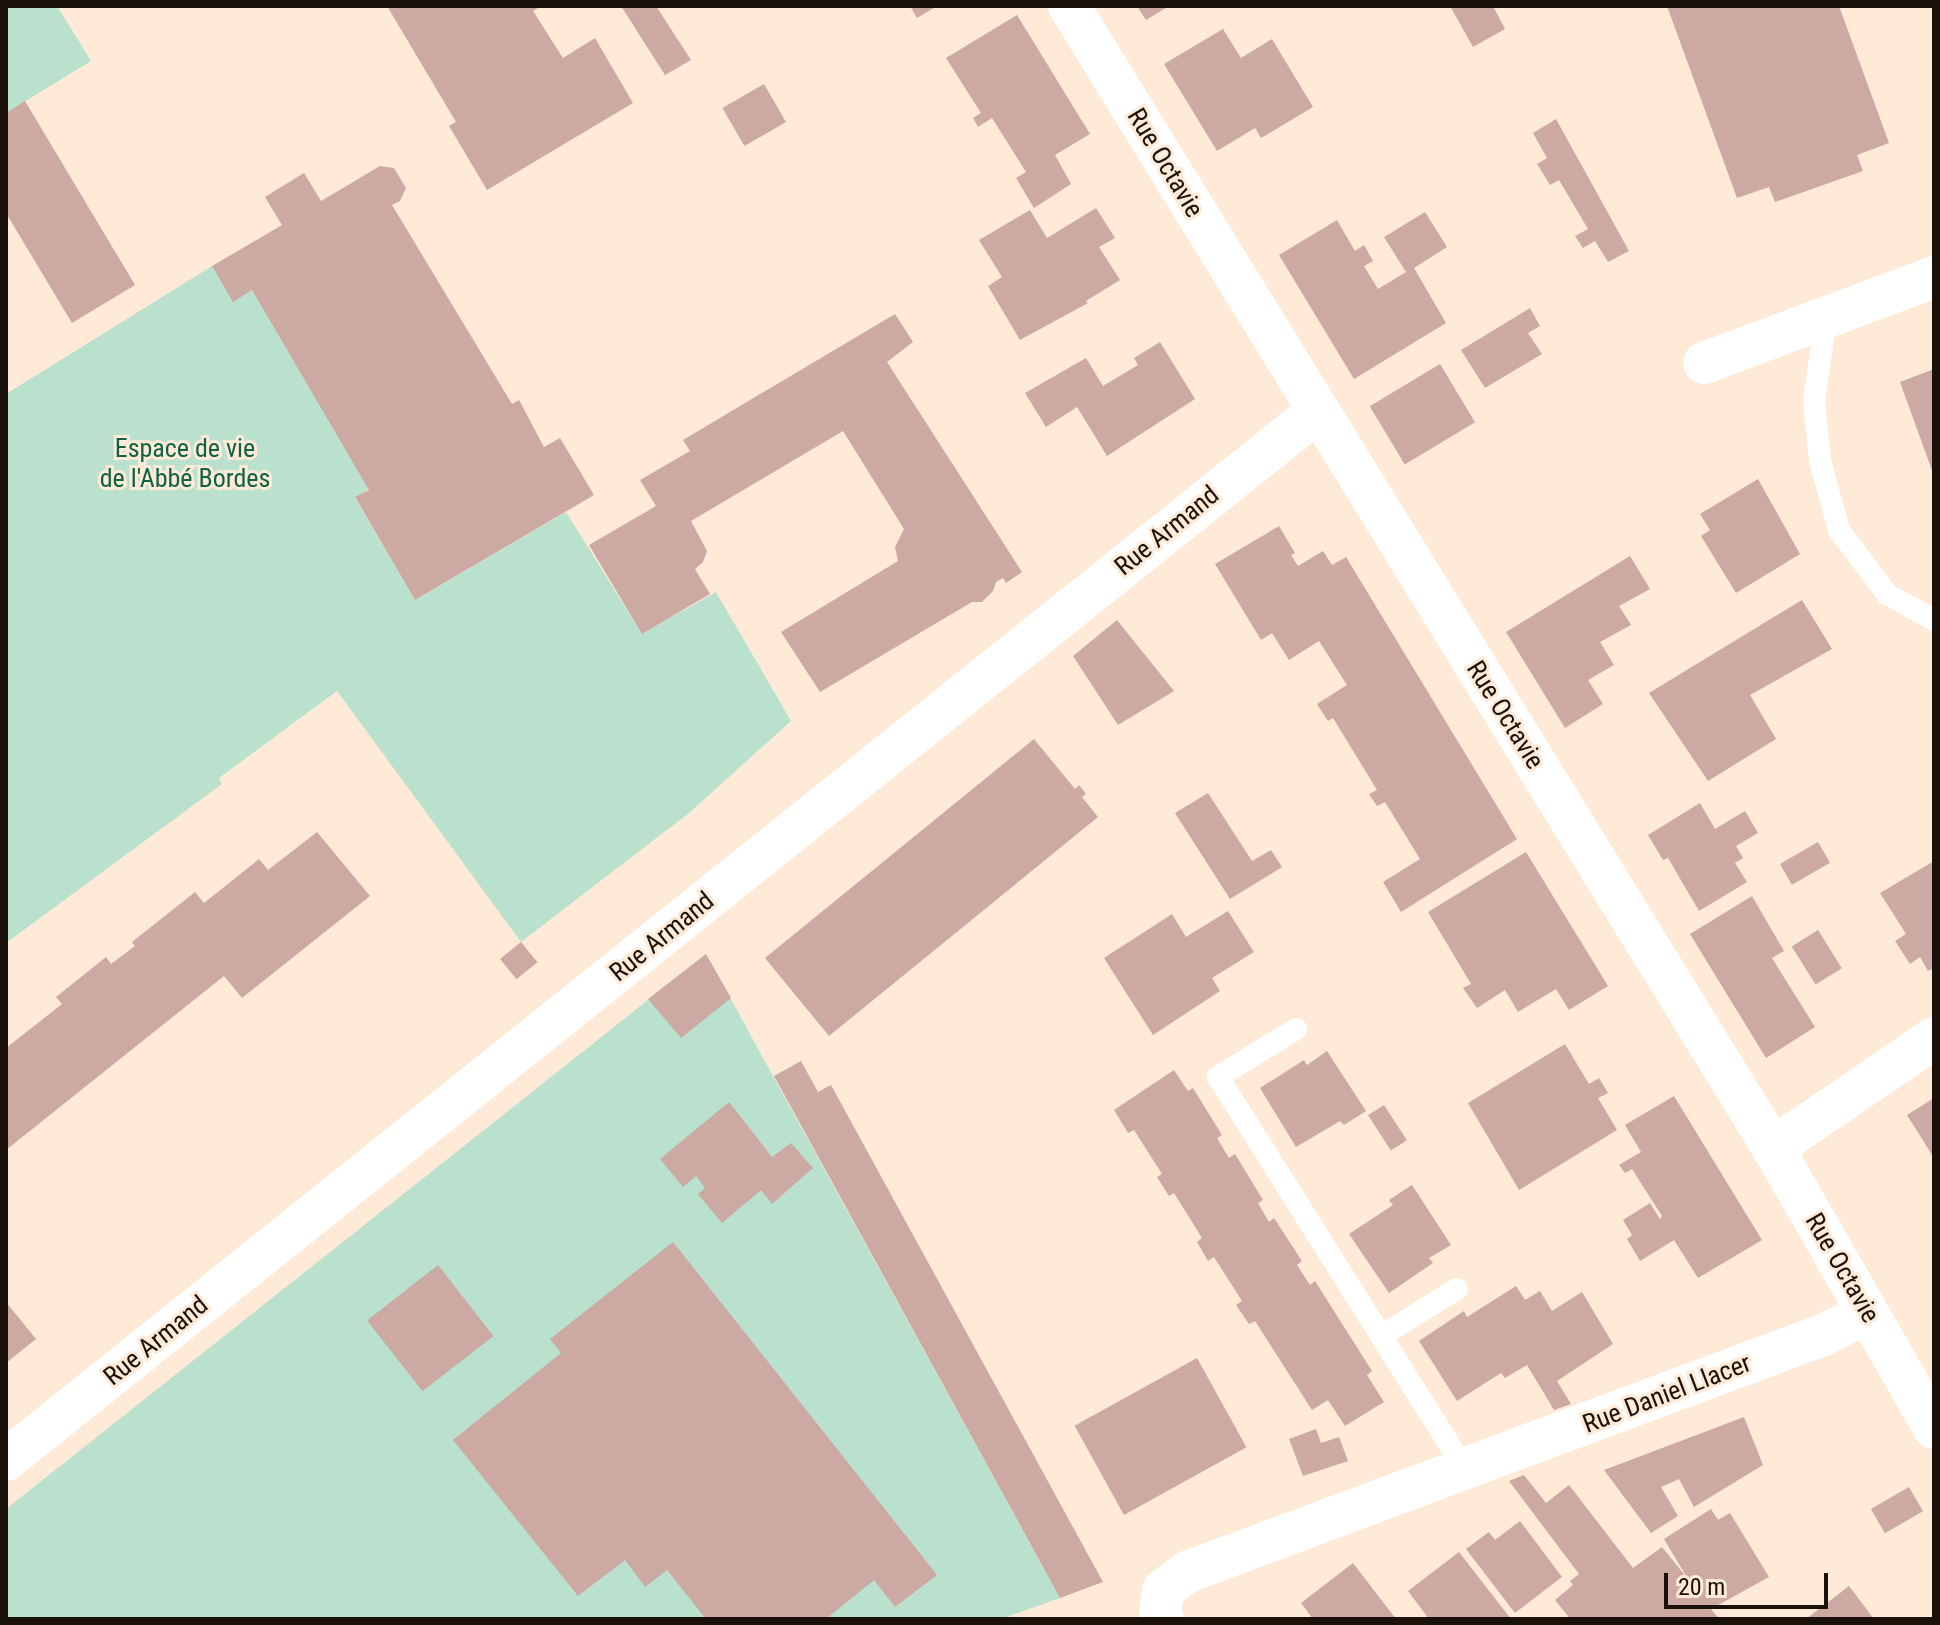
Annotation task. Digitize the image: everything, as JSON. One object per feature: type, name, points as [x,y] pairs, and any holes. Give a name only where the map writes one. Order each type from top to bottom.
[{"type":"street","name":"Rue Octavie","points":[[1069,6],[1773,1148],[1934,1428]]},
{"type":"street","points":[[1704,363],[1934,277]]},
{"type":"street","name":"Rue Armand","points":[[6,1460],[1317,412]]},
{"type":"street","points":[[1773,1148],[1934,1038]]},
{"type":"street","name":"Rue Daniel Llacer","points":[[1163,1619],[1160,1615],[1163,1590],[1187,1572],[1823,1335],[1867,1313]]},
{"type":"lane","points":[[1826,317],[1814,401],[1820,461],[1839,530],[1887,594],[1934,620]]},
{"type":"lane","points":[[1296,1029],[1218,1077],[1465,1469]]},
{"type":"lane","points":[[1381,1336],[1457,1289]]},
{"type":"green space","points":[[6,6],[57,6],[91,61],[6,113]]},
{"type":"green space","name":"Espace de vie de l'Abbé Bordes","points":[[212,266],[233,301],[252,290],[369,489],[355,498],[415,600],[566,512],[642,634],[716,592],[791,721],[689,813],[521,942],[337,691],[219,778],[222,784],[6,943],[6,394]]},
{"type":"green space","points":[[706,954],[1060,1598],[1001,1619],[6,1619],[6,1509]]},
{"type":"building","points":[[387,6],[542,6],[533,11],[563,58],[595,38],[633,103],[487,190],[449,126],[456,122]]},
{"type":"building","points":[[621,6],[656,6],[691,60],[665,75]]},
{"type":"building","points":[[910,6],[937,6],[917,18]]},
{"type":"building","points":[[1137,6],[1169,6],[1146,20]]},
{"type":"building","points":[[1450,6],[1493,6],[1505,29],[1473,47]]},
{"type":"building","points":[[1667,6],[1839,6],[1889,143],[1857,155],[1863,171],[1775,202],[1769,187],[1737,198]]},
{"type":"building","points":[[1017,15],[1090,134],[1055,155],[1071,184],[1034,208],[1016,178],[1026,172],[992,118],[978,127],[973,118],[981,113],[946,58]]},
{"type":"building","points":[[1223,29],[1241,58],[1272,39],[1313,107],[1261,138],[1255,128],[1217,151],[1164,64]]},
{"type":"building","points":[[764,84],[786,122],[744,146],[722,108]]},
{"type":"building","points":[[25,101],[135,285],[72,323],[6,213],[6,113]]},
{"type":"building","points":[[1556,119],[1629,251],[1608,262],[1595,241],[1583,248],[1575,236],[1588,229],[1559,180],[1550,185],[1537,164],[1547,158],[1533,133]]},
{"type":"building","points":[[380,166],[394,168],[406,188],[400,201],[392,205],[512,404],[519,400],[544,447],[560,438],[594,495],[415,600],[355,497],[369,490],[252,290],[233,302],[212,266],[282,225],[265,197],[304,173],[321,201]]},
{"type":"building","points":[[1096,208],[1115,238],[1099,247],[1120,280],[1086,301],[1088,303],[1020,340],[988,286],[1002,277],[979,240],[1030,210],[1047,238]]},
{"type":"building","points":[[1425,212],[1447,247],[1414,268],[1446,323],[1354,379],[1279,255],[1337,220],[1355,251],[1364,245],[1373,261],[1364,266],[1378,289],[1406,272],[1384,237]]},
{"type":"building","points":[[1530,308],[1540,326],[1528,333],[1542,354],[1485,388],[1461,350]]},
{"type":"building","points":[[895,314],[913,342],[887,362],[1022,572],[1006,583],[1003,578],[996,582],[993,591],[982,602],[972,602],[820,692],[781,632],[898,561],[895,547],[904,529],[843,431],[691,521],[707,551],[703,562],[695,569],[710,594],[642,634],[589,545],[656,506],[640,480],[690,451],[683,440]]},
{"type":"building","points":[[1160,342],[1195,399],[1107,456],[1077,407],[1046,427],[1025,393],[1086,358],[1103,386],[1138,365],[1134,358]]},
{"type":"building","points":[[1440,364],[1475,422],[1405,465],[1370,406]]},
{"type":"building","points":[[1934,369],[1934,476],[1900,382]]},
{"type":"building","points":[[1758,479],[1800,554],[1736,593],[1701,536],[1710,530],[1700,514]]},
{"type":"building","points":[[1279,526],[1295,553],[1291,555],[1298,566],[1323,551],[1332,565],[1346,557],[1517,839],[1401,912],[1383,882],[1420,859],[1385,802],[1377,806],[1369,794],[1377,790],[1333,718],[1328,721],[1317,704],[1347,685],[1319,641],[1289,660],[1272,633],[1261,640],[1215,564]]},
{"type":"building","points":[[1630,556],[1650,589],[1619,606],[1631,625],[1600,642],[1614,665],[1588,680],[1603,704],[1565,728],[1506,632]]},
{"type":"building","points":[[1802,600],[1832,649],[1750,695],[1776,739],[1708,781],[1649,693]]},
{"type":"building","points":[[1117,620],[1174,691],[1118,725],[1073,656]]},
{"type":"building","points":[[1034,739],[1075,789],[1079,785],[1086,794],[1082,797],[1098,817],[829,1036],[765,958]]},
{"type":"building","points":[[1208,793],[1252,861],[1271,850],[1282,867],[1230,899],[1175,813]]},
{"type":"building","points":[[1700,803],[1715,829],[1745,811],[1758,833],[1736,846],[1743,858],[1735,863],[1747,882],[1699,911],[1668,858],[1663,860],[1648,835]]},
{"type":"building","points":[[317,832],[370,896],[242,998],[224,976],[6,1150],[6,1048],[62,1004],[56,997],[106,957],[111,964],[135,946],[132,942],[195,892],[204,903],[259,859],[268,870]]},
{"type":"building","points":[[1818,842],[1830,863],[1792,885],[1780,864]]},
{"type":"building","points":[[1526,852],[1608,986],[1569,1010],[1556,989],[1518,1012],[1505,990],[1477,1008],[1463,988],[1471,984],[1428,912]]},
{"type":"building","points":[[1934,861],[1934,968],[1928,971],[1920,957],[1910,964],[1895,941],[1906,934],[1880,893]]},
{"type":"building","points":[[1752,896],[1784,951],[1772,958],[1815,1027],[1766,1058],[1690,934]]},
{"type":"building","points":[[1228,911],[1254,952],[1212,978],[1220,991],[1153,1035],[1104,958],[1172,914],[1186,937]]},
{"type":"building","points":[[1818,930],[1842,968],[1816,985],[1792,946]]},
{"type":"building","points":[[521,942],[537,962],[516,979],[500,959]]},
{"type":"building","points":[[706,954],[731,998],[681,1038],[648,999]]},
{"type":"building","points":[[1565,1044],[1589,1084],[1599,1078],[1608,1093],[1598,1098],[1617,1130],[1519,1190],[1468,1103]]},
{"type":"building","points":[[1327,1051],[1366,1111],[1344,1125],[1340,1121],[1296,1147],[1260,1088],[1304,1060],[1307,1065]]},
{"type":"building","points":[[801,1061],[818,1092],[831,1085],[1103,1582],[1060,1598],[774,1076]]},
{"type":"building","points":[[1174,1070],[1188,1091],[1193,1088],[1222,1135],[1217,1138],[1229,1158],[1235,1154],[1263,1200],[1258,1203],[1269,1222],[1274,1218],[1302,1261],[1297,1265],[1310,1285],[1315,1281],[1372,1371],[1367,1375],[1384,1402],[1345,1426],[1328,1400],[1312,1410],[1255,1321],[1249,1324],[1236,1305],[1242,1301],[1214,1257],[1208,1261],[1197,1242],[1202,1238],[1174,1193],[1169,1196],[1157,1177],[1162,1174],[1134,1130],[1128,1133],[1114,1110]]},
{"type":"building","points":[[1674,1096],[1762,1240],[1698,1278],[1674,1240],[1640,1261],[1627,1239],[1632,1235],[1623,1220],[1650,1203],[1660,1219],[1662,1216],[1632,1169],[1625,1173],[1619,1165],[1641,1152],[1625,1125]]},
{"type":"building","points":[[1934,1098],[1934,1158],[1907,1115]]},
{"type":"building","points":[[729,1102],[772,1157],[791,1143],[813,1168],[772,1204],[761,1190],[722,1223],[698,1194],[705,1188],[696,1176],[683,1187],[660,1159]]},
{"type":"building","points":[[1384,1105],[1407,1140],[1391,1151],[1368,1115]]},
{"type":"building","points":[[1412,1185],[1451,1245],[1429,1258],[1433,1263],[1389,1293],[1349,1234],[1393,1205],[1389,1200]]},
{"type":"building","points":[[673,1242],[937,1575],[895,1607],[874,1580],[826,1619],[706,1619],[667,1570],[645,1587],[625,1560],[578,1596],[453,1440],[561,1353],[550,1339]]},
{"type":"building","points":[[438,1265],[493,1336],[422,1391],[367,1320]]},
{"type":"building","points":[[1516,1286],[1525,1300],[1540,1291],[1552,1311],[1582,1292],[1613,1344],[1557,1381],[1571,1404],[1554,1410],[1527,1365],[1505,1378],[1501,1373],[1457,1401],[1419,1341],[1464,1311],[1467,1317]]},
{"type":"building","points":[[6,1302],[36,1339],[6,1363]]},
{"type":"building","points":[[1197,1358],[1246,1447],[1124,1515],[1075,1426]]},
{"type":"building","points":[[1744,1417],[1763,1465],[1694,1507],[1679,1479],[1661,1487],[1678,1516],[1651,1533],[1604,1470]]},
{"type":"building","points":[[1316,1429],[1321,1443],[1339,1437],[1348,1461],[1303,1476],[1289,1439]]},
{"type":"building","points":[[1524,1475],[1546,1503],[1569,1485],[1633,1568],[1662,1547],[1688,1579],[1664,1539],[1711,1509],[1718,1520],[1730,1513],[1769,1577],[1711,1609],[1719,1619],[1565,1619],[1568,1616],[1555,1600],[1573,1585],[1570,1581],[1579,1574],[1509,1481]]},
{"type":"building","points":[[1909,1487],[1923,1511],[1885,1533],[1871,1509]]},
{"type":"building","points":[[1520,1521],[1562,1577],[1515,1613],[1466,1549],[1489,1532],[1495,1540]]},
{"type":"building","points":[[1459,1552],[1511,1619],[1429,1619],[1408,1591]]},
{"type":"building","points":[[1353,1563],[1396,1619],[1313,1619],[1301,1603]]},
{"type":"building","points":[[1849,1586],[1874,1619],[1806,1619]]}]
